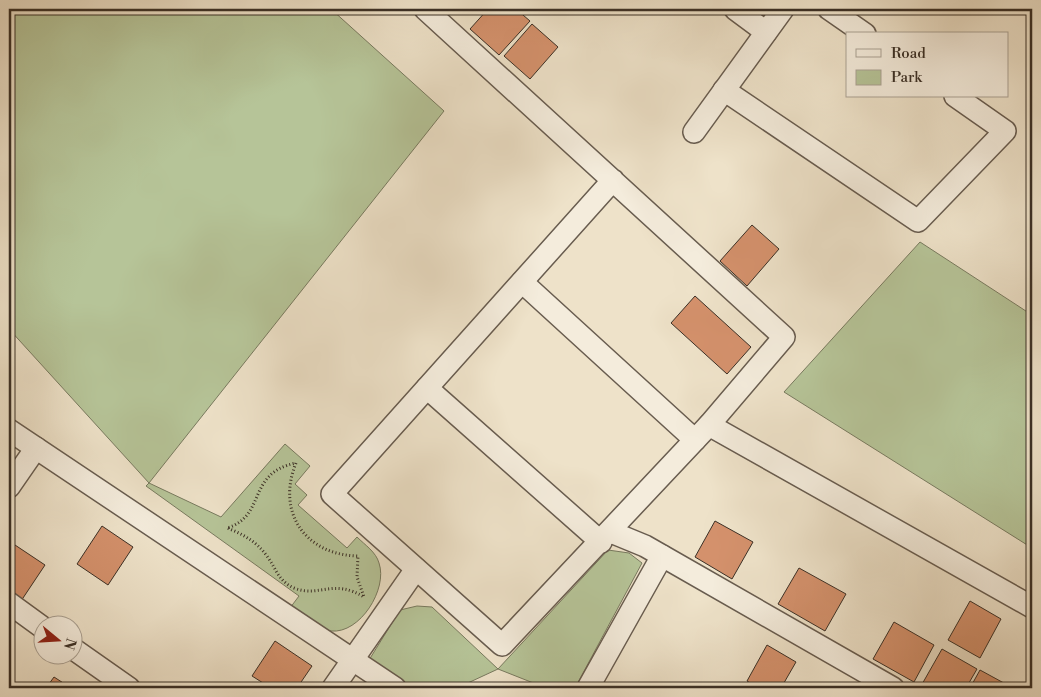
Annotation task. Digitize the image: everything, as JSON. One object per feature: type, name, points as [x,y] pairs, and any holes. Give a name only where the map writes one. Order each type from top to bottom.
[{"type":"street","points":[[425,9],[613,180],[784,337],[702,433],[606,537],[502,645],[332,494],[613,180]]},
{"type":"street","points":[[735,9],[766,32]]},
{"type":"street","points":[[694,132],[783,9]]},
{"type":"street","points":[[829,9],[862,32]]},
{"type":"street","points":[[724,90],[918,221],[1005,131],[958,98]]},
{"type":"street","points":[[522,282],[702,433],[1032,606]]},
{"type":"street","points":[[427,388],[606,537],[645,546],[893,688]]},
{"type":"street","points":[[9,430],[395,688]]},
{"type":"street","points":[[9,487],[36,448]]},
{"type":"street","points":[[588,688],[662,556]]},
{"type":"street","points":[[333,688],[416,569]]},
{"type":"street","points":[[9,603],[32,620]]},
{"type":"street","points":[[82,655],[129,688]]},
{"type":"path","points":[[296,463],[289,487],[292,513],[298,525],[313,542],[323,549],[340,554],[358,556],[357,578],[364,597],[356,592],[338,587],[315,591],[300,590],[284,583],[262,550],[246,536],[227,528],[246,518],[262,482],[269,475],[286,465],[296,463]]},
{"type":"green space","points":[[9,9],[331,9],[444,111],[149,483],[9,329]]},
{"type":"green space","points":[[920,242],[1032,315],[1032,548],[784,392]]},
{"type":"green space","points":[[285,444],[310,466],[295,484],[307,495],[298,505],[347,548],[357,537],[375,555],[381,574],[375,597],[361,618],[352,625],[342,630],[331,631],[322,628],[290,608],[299,596],[146,486],[149,483],[221,517]]},
{"type":"green space","points":[[608,550],[629,553],[642,563],[575,688],[546,688],[498,669]]},
{"type":"green space","points":[[417,606],[432,607],[498,669],[457,688],[407,688],[369,660],[400,610]]},
{"type":"building","points":[[488,9],[516,9],[530,21],[499,55],[470,29]]},
{"type":"building","points":[[532,24],[558,47],[530,79],[504,56]]},
{"type":"building","points":[[752,225],[779,249],[747,286],[720,261]]},
{"type":"building","points":[[695,296],[751,347],[727,374],[671,323]]},
{"type":"building","points":[[715,521],[753,542],[732,579],[695,557]]},
{"type":"building","points":[[102,526],[133,547],[108,585],[77,564]]},
{"type":"building","points":[[9,541],[45,565],[21,601],[9,593]]},
{"type":"building","points":[[799,568],[846,594],[825,631],[778,604]]},
{"type":"building","points":[[970,601],[1001,619],[980,658],[948,640]]},
{"type":"building","points":[[894,622],[934,645],[914,682],[873,659]]},
{"type":"building","points":[[275,641],[312,666],[297,688],[271,688],[252,676]]},
{"type":"building","points":[[767,645],[796,662],[781,688],[759,688],[747,681]]},
{"type":"building","points":[[942,649],[977,669],[966,688],[925,688],[921,686]]},
{"type":"building","points":[[980,670],[1013,688],[970,688]]},
{"type":"building","points":[[54,677],[71,688],[46,688]]}]
